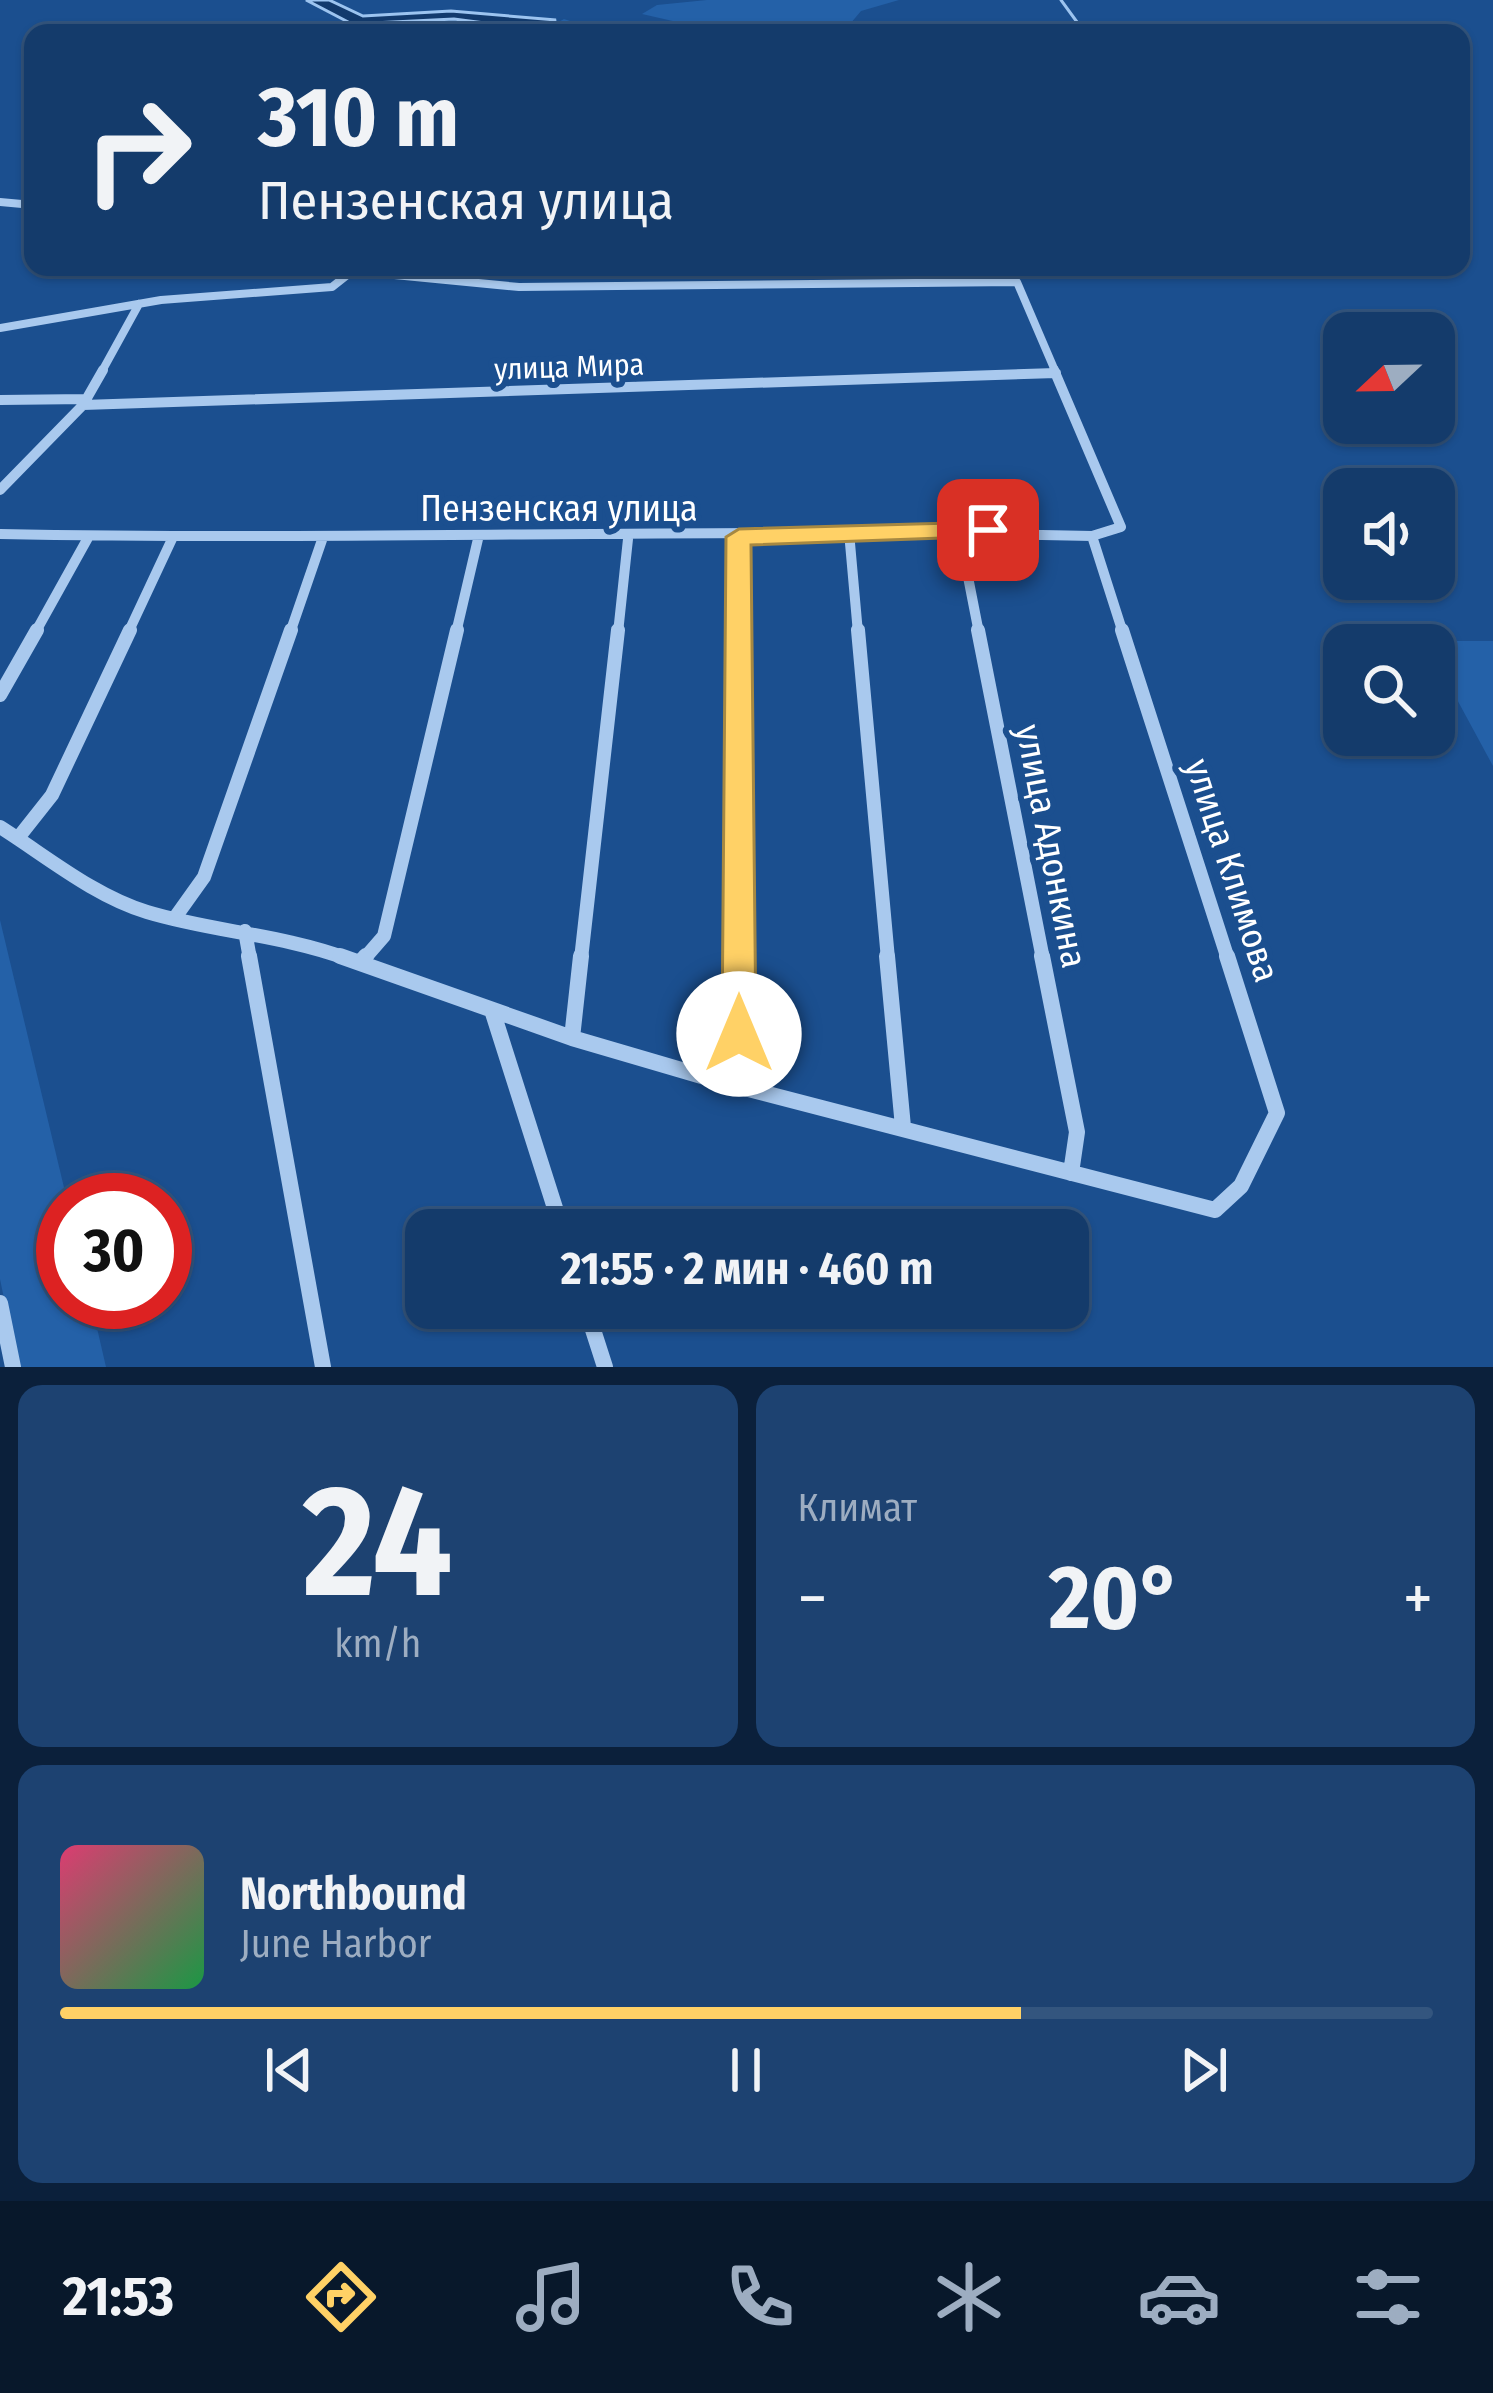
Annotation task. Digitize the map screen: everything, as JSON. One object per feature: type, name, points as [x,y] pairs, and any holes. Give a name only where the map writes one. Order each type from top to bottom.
[{"type":"street","points":[[0,328],[139,304],[332,287],[346,276]]},
{"type":"street","points":[[396,276],[519,287],[1017,282],[1056,373]]},
{"type":"street","points":[[0,490],[85,402],[139,304]]},
{"type":"street","name":"улица Мира","points":[[0,400],[85,402],[1056,373]]},
{"type":"street","name":"Пензенская улица","points":[[0,534],[322,540],[628,539],[849,532],[1092,536],[1118,531],[1120,519],[1056,373]]},
{"type":"street","points":[[849,532],[904,1127]]},
{"type":"street","name":"улица Адонкина","points":[[959,532],[1077,1132],[1070,1173]]},
{"type":"street","points":[[0,695],[89,536]]},
{"type":"street","name":"улица Климова","points":[[1070,1173],[1215,1210],[1240,1186],[1277,1114],[1092,536]]},
{"type":"street","points":[[728,1084],[739,1034],[739,537]]},
{"type":"street","points":[[18,838],[52,795],[172,539]]},
{"type":"street","points":[[360,963],[384,936],[478,539]]},
{"type":"street","points":[[572,1038],[628,539]]},
{"type":"street","points":[[174,920],[204,878],[322,540]]},
{"type":"street","points":[[0,827],[123,903],[174,920],[290,938],[572,1038],[1070,1173]]},
{"type":"street","points":[[245,931],[323,1367]]},
{"type":"street","points":[[492,1010],[555,1209]]},
{"type":"street","points":[[0,1303],[14,1367]]},
{"type":"street","points":[[593,1329],[605,1367]]},
{"type":"shaded area","points":[[306,0],[329,0],[363,16],[451,11],[556,20],[545,24],[454,19],[352,24]]},
{"type":"shaded area","points":[[707,0],[899,0],[861,11],[850,24],[669,24],[677,22],[642,14],[657,5]]},
{"type":"shaded area","points":[[1455,641],[1493,641],[1493,766],[1455,696]]},
{"type":"shaded area","points":[[0,920],[61,1173],[36,1173],[36,1329],[97,1329],[106,1367],[18,1367],[0,1279]]},
{"type":"waterway","points":[[1061,0],[1078,24]]},
{"type":"route","points":[[739,1034],[739,537],[988,530]]}]
